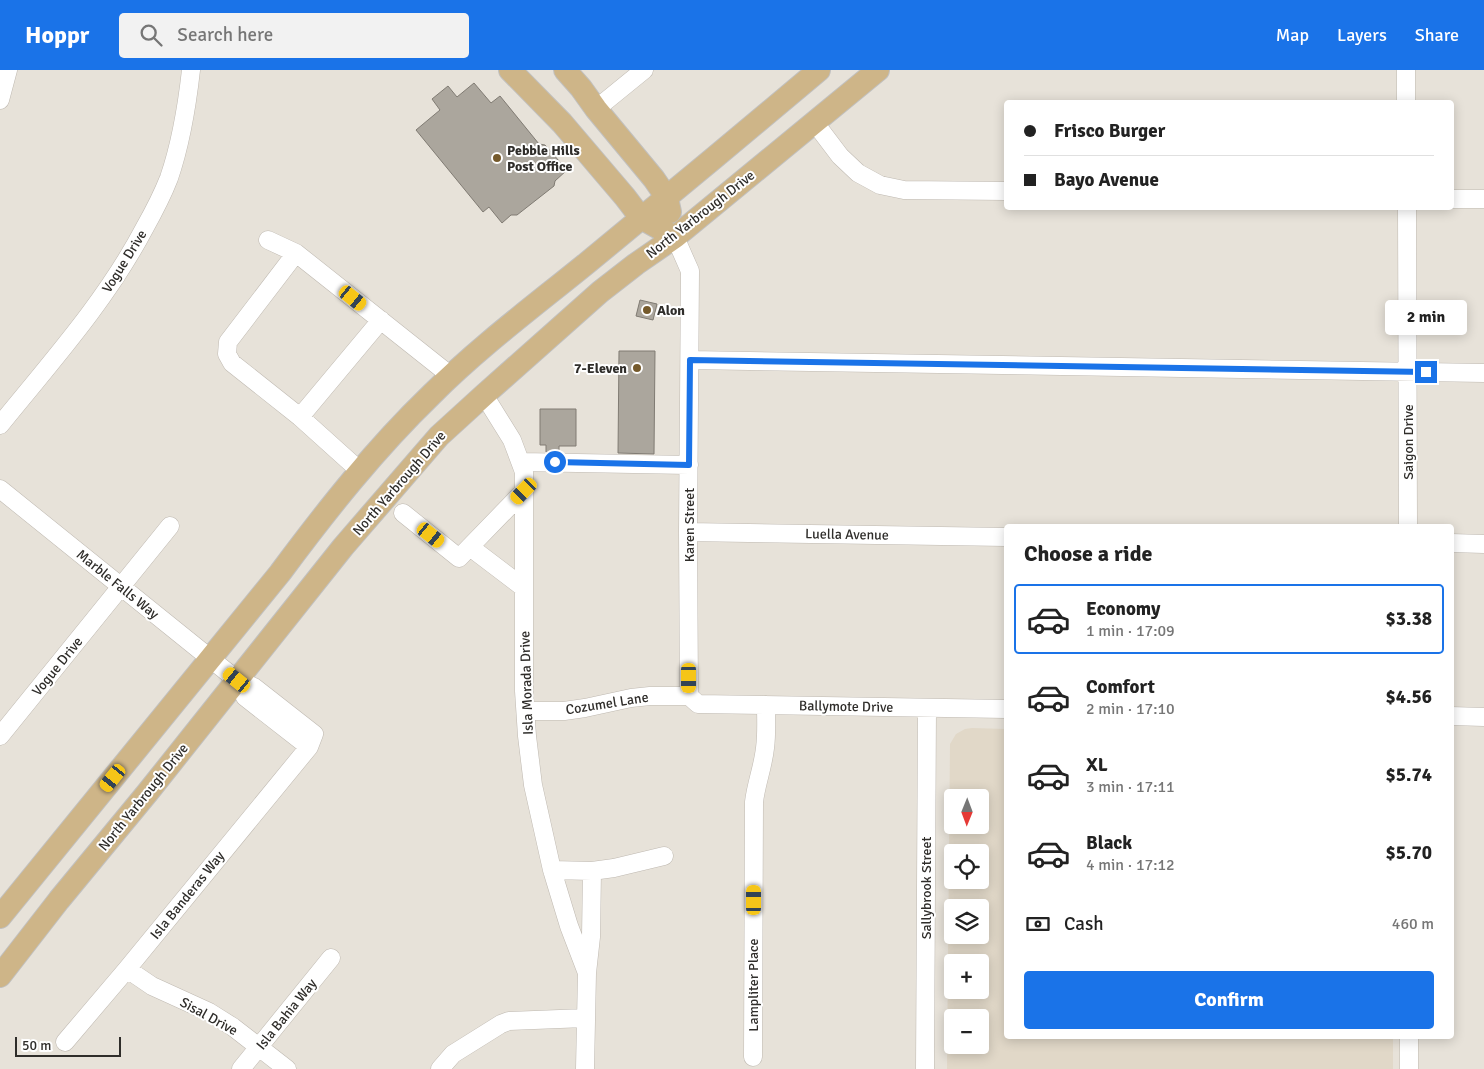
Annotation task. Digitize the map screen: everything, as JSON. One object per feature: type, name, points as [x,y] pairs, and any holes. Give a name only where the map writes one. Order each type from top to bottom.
[{"type":"main road","points":[[510,70],[562,123],[641,218],[675,238]]},
{"type":"main road","points":[[564,70],[581,88],[667,198],[675,238]]},
{"type":"main road","points":[[0,916],[280,573],[322,516],[391,436],[432,394],[485,346],[667,198],[819,70]]},
{"type":"main road","name":"North Yarbrough Drive","points":[[0,976],[58,900],[148,792],[343,547],[439,436],[600,292],[636,264],[675,238],[878,70]]},
{"type":"street","points":[[0,100],[8,70]]},
{"type":"street","name":"Vogue Drive","points":[[0,425],[113,282],[152,216],[168,178],[177,148],[187,106],[191,70]]},
{"type":"street","points":[[596,109],[644,70]]},
{"type":"street","points":[[1406,70],[1406,100]]},
{"type":"street","points":[[815,123],[840,156],[858,173],[880,185],[904,190],[1004,192]]},
{"type":"street","points":[[1454,199],[1484,199]]},
{"type":"street","name":"Saigon Drive","points":[[1407,210],[1408,524]]},
{"type":"street","name":"Karen Street","points":[[675,238],[690,271],[689,696]]},
{"type":"street","points":[[268,240],[296,253],[451,376]]},
{"type":"street","points":[[296,253],[228,342],[227,354],[232,363],[300,417],[360,472]]},
{"type":"street","points":[[300,417],[381,320]]},
{"type":"street","points":[[690,360],[1484,372]]},
{"type":"street","name":"Isla Morada Drive","points":[[484,394],[512,440],[524,472],[524,691],[533,785],[552,870],[569,926],[587,973]]},
{"type":"street","points":[[521,462],[689,465]]},
{"type":"street","name":"Marble Falls Way","points":[[0,489],[237,680]]},
{"type":"street","points":[[403,513],[459,558],[524,491]]},
{"type":"street","name":"Vogue Drive","points":[[0,736],[170,526]]},
{"type":"street","name":"Luella Avenue","points":[[688,532],[1004,536]]},
{"type":"street","points":[[1454,544],[1484,544]]},
{"type":"street","points":[[470,548],[524,588]]},
{"type":"street","name":"Isla Banderas Way","points":[[65,1042],[309,747],[245,697],[237,680]]},
{"type":"street","name":"Cozumel Lane","points":[[526,711],[564,711],[650,696],[689,696]]},
{"type":"street","name":"Ballymote Drive","points":[[689,696],[698,704],[1004,709]]},
{"type":"street","name":"Lampliter Place","points":[[753,1057],[754,802],[766,747],[766,705]]},
{"type":"street","name":"Sallybrook Street","points":[[925,1069],[927,708]]},
{"type":"street","points":[[1454,716],[1484,717]]},
{"type":"street","points":[[552,870],[592,871],[614,868],[664,856]]},
{"type":"street","name":"Isla Morada Drive","points":[[585,1069],[585,1018],[591,937],[592,871]]},
{"type":"street","name":"Isla Bahia Way","points":[[241,1069],[331,958]]},
{"type":"street","name":"Sisal Drive","points":[[127,969],[152,986],[217,1017],[260,1046],[287,1069]]},
{"type":"street","points":[[440,1069],[453,1054],[510,1020],[585,1018]]},
{"type":"street","points":[[1409,1039],[1409,1069]]},
{"type":"shaded area","points":[[965,729],[1004,729],[1004,1039],[1393,1039],[1393,1069],[947,1069],[947,1054],[989,1054],[989,1009],[948,1009],[948,999],[989,999],[989,954],[948,954],[948,944],[989,944],[989,899],[949,899],[949,889],[989,889],[989,844],[949,844],[949,834],[989,834],[989,789],[950,789],[950,744],[956,734]]},
{"type":"building","name":"Pebble Hills Post Office","points":[[474,83],[491,103],[500,96],[539,144],[545,145],[567,170],[555,181],[554,186],[517,215],[511,215],[502,223],[489,207],[483,212],[416,130],[440,110],[432,99],[448,86],[457,97]]},
{"type":"building","name":"Alon","points":[[640,300],[657,304],[653,320],[636,316]]},
{"type":"building","points":[[619,351],[655,351],[654,454],[618,453]]},
{"type":"building","points":[[540,409],[576,409],[576,446],[559,446],[559,452],[546,452],[546,445],[540,445]]},
{"type":"place","name":"Pebble Hills Post Office","points":[[497,158]]},
{"type":"place","name":"Alon","points":[[647,310]]},
{"type":"place","name":"7-Eleven","points":[[637,368]]},
{"type":"route","points":[[555,462],[689,465],[690,360],[1426,372]]}]
